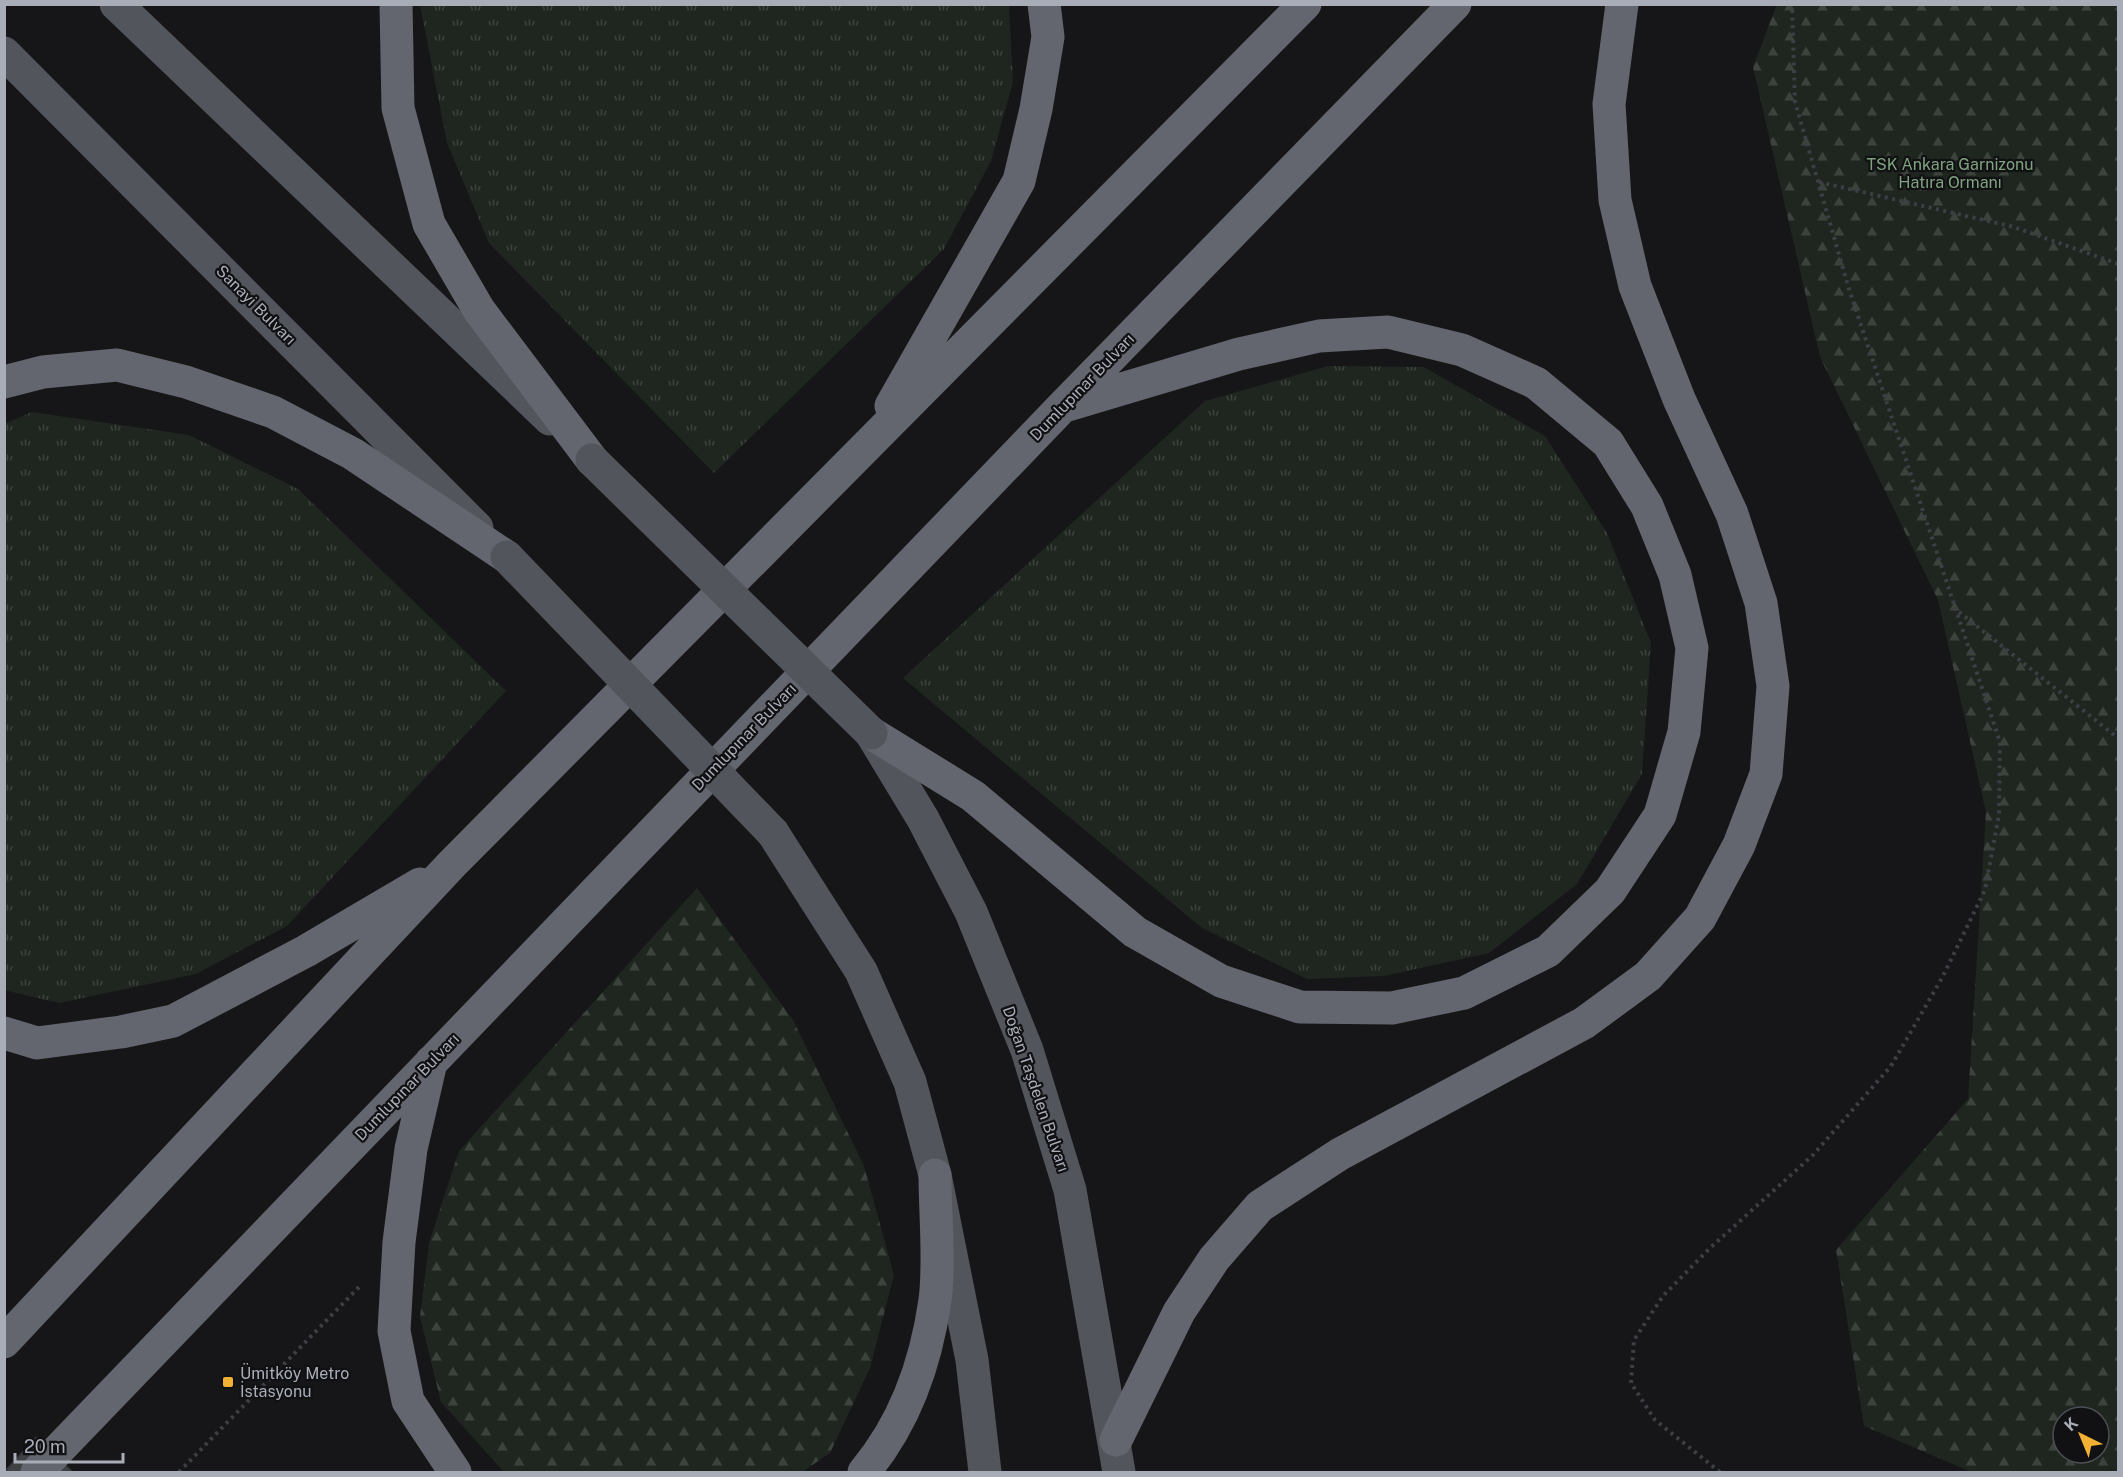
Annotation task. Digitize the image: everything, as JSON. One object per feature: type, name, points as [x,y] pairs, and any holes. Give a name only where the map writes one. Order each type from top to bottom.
[{"type":"highway","points":[[396,4],[398,108],[429,224],[479,310],[592,460]]},
{"type":"highway","points":[[872,441],[1019,181],[1036,109],[1048,37],[1044,4]]},
{"type":"highway","points":[[4,1342],[452,864],[1305,4]]},
{"type":"highway","name":"Dumlupınar Bulvarı","points":[[37,1473],[1063,406],[1455,4]]},
{"type":"highway","points":[[1116,1440],[1179,1312],[1214,1259],[1260,1206],[1340,1154],[1584,1023],[1648,976],[1700,918],[1739,845],[1766,774],[1773,686],[1761,603],[1732,514],[1679,399],[1635,286],[1615,200],[1609,104],[1622,4]]},
{"type":"highway","points":[[871,733],[973,796],[1135,932],[1221,981],[1300,1007],[1392,1008],[1464,993],[1548,951],[1610,891],[1660,815],[1684,732],[1692,648],[1675,575],[1647,506],[1608,443],[1536,383],[1462,350],[1388,332],[1319,336],[1160,376],[1063,406]]},
{"type":"highway","points":[[4,382],[43,372],[117,365],[186,382],[273,412],[353,454],[507,557]]},
{"type":"highway","points":[[4,1033],[37,1043],[121,1032],[173,1021],[306,951],[452,864]]},
{"type":"highway","points":[[431,1062],[411,1149],[397,1275],[394,1330],[408,1401],[455,1473]]},
{"type":"highway","points":[[864,1473],[885,1447],[915,1388],[935,1299],[935,1175]]},
{"type":"main road","points":[[116,4],[592,460]]},
{"type":"main road","name":"Sanayi Bulvarı","points":[[4,53],[507,557],[773,832],[861,971],[910,1082],[935,1175]]},
{"type":"main road","name":"Doğan Taşdelen Bulvarı","points":[[592,460],[871,733],[923,819],[971,912],[1027,1050],[1070,1190],[1116,1440],[1119,1473]]},
{"type":"main road","points":[[935,1175],[972,1360],[985,1473]]},
{"type":"path","points":[[1720,1473],[1655,1420],[1649,1411],[1631,1383],[1634,1340],[1663,1296],[1710,1248],[1813,1155],[1891,1066],[1942,978],[1985,890],[1999,815],[2000,742],[1849,288],[1796,102],[1792,4]]},
{"type":"path","points":[[1818,181],[2013,227],[2118,264]]},
{"type":"path","points":[[1958,611],[2118,738]]},
{"type":"path","points":[[179,1473],[369,1276],[397,1275]]},
{"type":"green space","name":"TSK Ankara Garnizonu Hatıra Ormanı","points":[[1777,4],[2118,5],[2118,1472],[1971,1472],[1864,1426],[1836,1250],[1968,1099],[1986,812],[1938,600],[1820,357],[1753,67]]},
{"type":"green space","points":[[420,5],[1009,5],[1013,82],[991,161],[944,249],[714,473],[489,243],[447,143]]},
{"type":"green space","points":[[1328,366],[1424,367],[1545,436],[1607,533],[1651,643],[1642,774],[1577,884],[1489,953],[1384,976],[1307,979],[1202,928],[903,678],[1205,401]]},
{"type":"green space","points":[[32,412],[189,435],[298,489],[506,691],[287,926],[196,974],[59,1003],[4,990],[4,424]]},
{"type":"green space","points":[[697,888],[793,1020],[864,1166],[894,1275],[870,1368],[830,1453],[802,1472],[504,1472],[441,1402],[420,1317],[429,1243],[459,1151]]},
{"type":"building","points":[[36,1437],[73,1472],[4,1472]]},
{"type":"place","name":"Ümitköy Metro İstasyonu","points":[[228,1382]]}]
